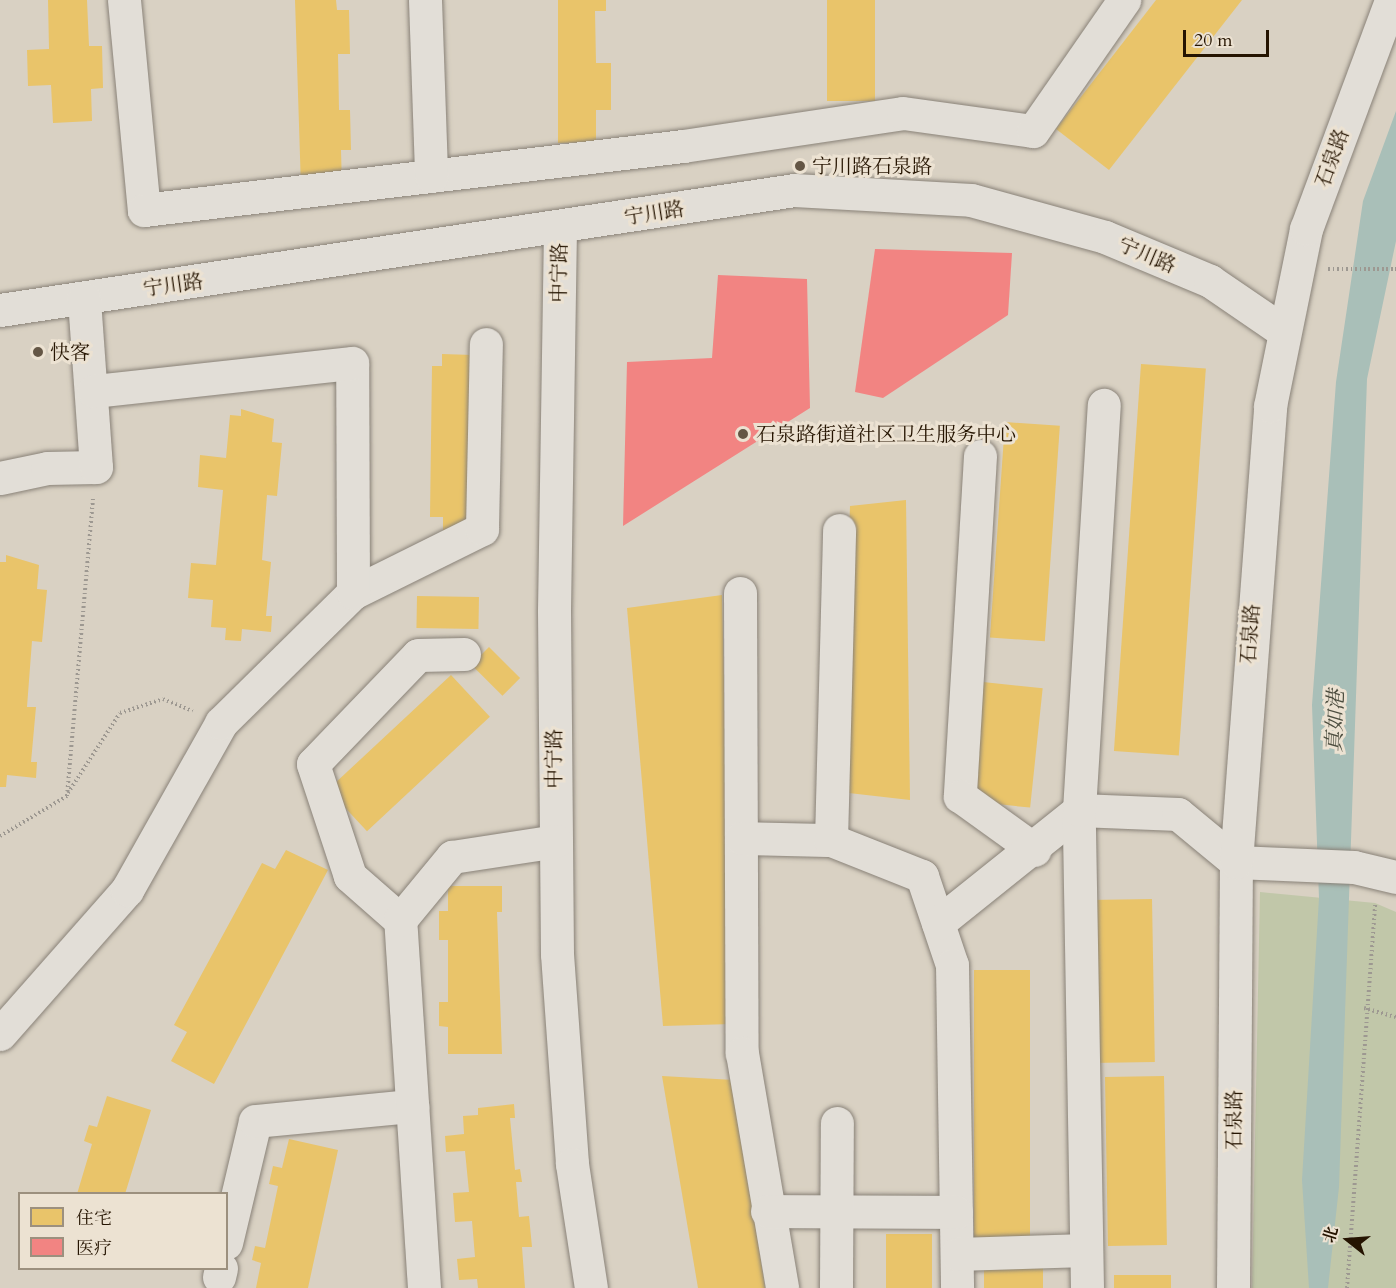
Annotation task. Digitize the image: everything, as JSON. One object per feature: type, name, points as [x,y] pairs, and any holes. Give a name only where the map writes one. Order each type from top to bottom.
[{"type":"street","points":[[124,0],[144,210],[432,176],[903,113],[1033,131],[1124,0]]},
{"type":"street","points":[[425,0],[432,176]]},
{"type":"street","name":"石泉路","points":[[1233,1288],[1236,862],[1252,608],[1270,406],[1283,331],[1306,229],[1391,0]]},
{"type":"street","name":"宁川路","points":[[0,310],[560,228],[794,190],[971,200],[1105,237],[1200,276],[1283,331]]},
{"type":"street","name":"中宁路","points":[[560,228],[555,842],[572,1164],[591,1288]]},
{"type":"street","points":[[0,478],[47,468],[96,467],[94,391],[86,355],[84,298]]},
{"type":"street","points":[[0,1034],[127,890],[221,723],[353,593],[482,529],[486,344]]},
{"type":"street","points":[[94,391],[352,363],[353,593]]},
{"type":"street","points":[[1087,1288],[1079,810],[1104,405]]},
{"type":"street","points":[[980,456],[960,796],[1035,850]]},
{"type":"street","points":[[831,840],[839,530]]},
{"type":"street","points":[[740,592],[742,1053],[767,1211],[782,1288]]},
{"type":"street","points":[[400,920],[350,876],[313,764],[418,655],[464,654]]},
{"type":"street","points":[[938,923],[1035,850],[1079,810],[1178,814],[1236,862],[1290,864],[1376,873]]},
{"type":"street","points":[[741,838],[831,840],[922,876],[952,965],[957,1288]]},
{"type":"street","points":[[424,1288],[400,920],[452,857],[555,842]]},
{"type":"street","points":[[228,1235],[255,1121],[412,1106]]},
{"type":"street","points":[[836,1288],[837,1124]]},
{"type":"street","points":[[767,1211],[956,1212]]},
{"type":"street","points":[[957,1254],[1086,1250]]},
{"type":"path","points":[[1320,269],[1396,269]]},
{"type":"path","points":[[67,796],[96,467]]},
{"type":"path","points":[[0,836],[67,796],[120,713],[163,699],[221,723]]},
{"type":"path","points":[[1347,1288],[1364,1008],[1376,873]]},
{"type":"path","points":[[1364,1008],[1396,1017]]},
{"type":"green space","points":[[1260,892],[1375,903],[1396,912],[1396,1288],[1252,1288]]},
{"type":"water","name":"真如港","points":[[1396,111],[1396,241],[1367,379],[1339,1187],[1328,1288],[1309,1288],[1302,1180],[1319,898],[1312,705],[1336,382],[1363,201]]},
{"type":"building: 住宅","points":[[48,0],[87,0],[89,46],[102,46],[103,88],[91,89],[92,121],[53,123],[51,85],[28,86],[27,50],[49,49]]},
{"type":"building: 住宅","points":[[295,0],[336,0],[337,10],[349,10],[350,54],[338,54],[339,110],[350,110],[351,150],[341,150],[342,186],[301,188]]},
{"type":"building: 住宅","points":[[558,0],[606,0],[606,11],[595,11],[596,63],[611,63],[611,110],[596,110],[596,142],[558,143]]},
{"type":"building: 住宅","points":[[827,0],[875,0],[875,101],[827,101]]},
{"type":"building: 住宅","points":[[1156,0],[1242,0],[1109,170],[1056,129]]},
{"type":"building: 住宅","points":[[442,354],[473,355],[466,531],[443,531],[443,517],[430,517],[432,366],[442,366]]},
{"type":"building: 住宅","points":[[1141,364],[1206,369],[1179,756],[1114,751]]},
{"type":"building: 住宅","points":[[241,409],[274,419],[272,442],[282,443],[277,496],[267,495],[262,560],[271,562],[266,616],[272,616],[271,632],[242,629],[241,641],[225,640],[226,628],[211,627],[213,600],[188,598],[191,563],[216,565],[223,490],[198,487],[200,455],[226,458],[230,415],[241,416]]},
{"type":"building: 住宅","points":[[1005,422],[1060,426],[1045,641],[990,637]]},
{"type":"building: 住宅","points":[[906,500],[910,800],[840,792],[850,506]]},
{"type":"building: 住宅","points":[[6,555],[39,565],[37,589],[47,590],[42,642],[32,641],[27,707],[36,707],[31,762],[37,762],[36,778],[7,775],[6,787],[0,787],[0,562],[6,562]]},
{"type":"building: 住宅","points":[[722,595],[732,1024],[663,1026],[627,608]]},
{"type":"building: 住宅","points":[[417,596],[479,597],[478,629],[416,628]]},
{"type":"building: 住宅","points":[[489,647],[520,678],[502,696],[471,665]]},
{"type":"building: 住宅","points":[[451,675],[490,717],[367,831],[328,790]]},
{"type":"building: 住宅","points":[[983,682],[1043,688],[1030,808],[970,801]]},
{"type":"building: 住宅","points":[[286,850],[328,870],[214,1084],[171,1061],[187,1032],[174,1025],[262,863],[275,869]]},
{"type":"building: 住宅","points":[[448,886],[502,886],[502,912],[497,912],[502,1054],[448,1054],[448,1027],[439,1026],[439,1002],[448,1002],[448,940],[439,940],[439,911],[448,911]]},
{"type":"building: 住宅","points":[[1152,899],[1155,1062],[1091,1063],[1088,900]]},
{"type":"building: 住宅","points":[[974,970],[1030,970],[1030,1238],[974,1238]]},
{"type":"building: 住宅","points":[[662,1076],[734,1080],[765,1288],[698,1288]]},
{"type":"building: 住宅","points":[[1164,1076],[1167,1245],[1108,1246],[1105,1077]]},
{"type":"building: 住宅","points":[[107,1096],[151,1110],[126,1192],[78,1192],[92,1144],[84,1141],[89,1125],[97,1127]]},
{"type":"building: 住宅","points":[[514,1104],[515,1118],[510,1118],[515,1170],[520,1169],[522,1182],[516,1182],[519,1217],[529,1216],[532,1247],[522,1247],[525,1288],[478,1288],[477,1279],[459,1280],[457,1259],[475,1257],[472,1221],[455,1222],[453,1193],[469,1192],[465,1151],[446,1152],[445,1136],[464,1134],[463,1116],[478,1115],[478,1108]]},
{"type":"building: 住宅","points":[[289,1139],[338,1150],[308,1288],[256,1288],[261,1263],[252,1260],[255,1246],[265,1248],[278,1186],[269,1184],[273,1166],[282,1168]]},
{"type":"building: 住宅","points":[[886,1234],[932,1234],[932,1288],[886,1288]]},
{"type":"building: 住宅","points":[[984,1265],[1043,1265],[1043,1288],[984,1288]]},
{"type":"building: 住宅","points":[[1114,1275],[1171,1275],[1171,1288],[1114,1288]]},
{"type":"building: 医疗","points":[[875,249],[1012,253],[1008,315],[883,398],[855,392]]},
{"type":"building: 医疗","points":[[718,275],[807,279],[810,408],[623,526],[627,362],[712,358]]},
{"type":"place","name":"宁川路石泉路","points":[[800,166]]},
{"type":"place","name":"快客","points":[[38,352]]},
{"type":"place","name":"石泉路街道社区卫生服务中心","points":[[743,434]]}]
